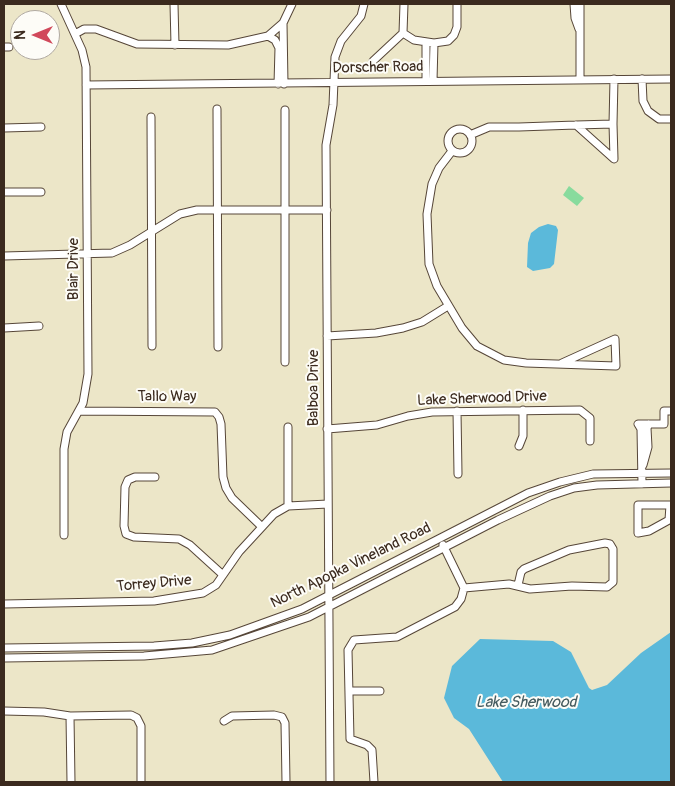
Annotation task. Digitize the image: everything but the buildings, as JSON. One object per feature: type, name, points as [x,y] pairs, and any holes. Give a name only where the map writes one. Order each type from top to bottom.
[{"type":"street","name":"Blair Drive","points":[[62,4],[86,67],[88,374],[86,394],[67,432],[64,449],[64,534]]},
{"type":"street","points":[[174,4],[175,45]]},
{"type":"street","points":[[281,84],[283,23],[292,4]]},
{"type":"street","name":"Balboa Drive","points":[[330,782],[326,145],[333,105],[338,48],[357,22],[364,4]]},
{"type":"street","points":[[373,61],[403,33],[404,4]]},
{"type":"street","points":[[403,33],[414,40],[426,43],[448,41],[454,35],[457,27],[457,4]]},
{"type":"street","points":[[574,4],[575,18],[580,31]]},
{"type":"street","points":[[580,4],[580,79]]},
{"type":"street","points":[[75,34],[84,29],[96,29],[137,44],[228,45],[268,36],[283,23]]},
{"type":"street","points":[[268,36],[275,40],[279,48],[281,84]]},
{"type":"street","points":[[426,43],[429,81]]},
{"type":"street","points":[[429,81],[434,43]]},
{"type":"street","points":[[642,78],[644,101],[648,111],[659,119],[671,119]]},
{"type":"street","points":[[576,125],[614,159],[614,79]]},
{"type":"street","name":"Dorscher Road","points":[[86,85],[671,79]]},
{"type":"street","points":[[217,109],[218,347]]},
{"type":"street","points":[[285,110],[286,362]]},
{"type":"street","points":[[151,117],[153,230],[152,346]]},
{"type":"street","points":[[470,135],[490,127],[613,124]]},
{"type":"street","points":[[4,128],[40,127]]},
{"type":"street","points":[[461,129],[470,135],[472,144],[467,151],[460,154],[452,151],[448,140],[452,133],[461,129]]},
{"type":"street","points":[[452,151],[439,168],[432,184],[427,214],[429,264],[437,286],[462,328],[477,346],[504,360],[526,363],[616,366],[615,340],[562,363]]},
{"type":"street","points":[[4,192],[41,192]]},
{"type":"street","points":[[4,256],[112,253],[130,246],[180,214],[197,210],[327,210]]},
{"type":"street","points":[[327,336],[376,333],[403,328],[422,322],[448,306]]},
{"type":"street","points":[[4,328],[39,326]]},
{"type":"street","points":[[519,446],[523,436],[523,410]]},
{"type":"street","name":"Lake Sherwood Drive","points":[[328,429],[377,425],[408,416],[457,411],[580,410],[590,418],[590,441]]},
{"type":"street","name":"Tallo Way","points":[[79,411],[214,412],[220,417],[222,477],[226,488],[232,498],[261,526]]},
{"type":"street","points":[[457,411],[458,474]]},
{"type":"street","points":[[642,484],[641,429],[638,424],[664,423],[664,411],[671,411]]},
{"type":"street","points":[[643,465],[648,453],[649,424]]},
{"type":"street","points":[[288,427],[288,506],[328,504]]},
{"type":"street","name":"North Apopka Vineland Road","points":[[4,648],[154,646],[192,643],[230,635],[271,621],[328,596],[520,497],[560,482],[593,474],[671,473]]},
{"type":"street","points":[[155,477],[135,477],[128,480],[125,487],[124,526],[126,534],[134,538],[169,537],[179,539],[190,545],[223,575]]},
{"type":"street","name":"North Apopka Vineland Road","points":[[4,658],[144,656],[212,650],[289,625],[328,608],[525,507],[574,488],[671,483]]},
{"type":"street","points":[[638,505],[671,505],[669,520],[649,531],[638,532],[638,505]]},
{"type":"street","name":"Torrey Drive","points":[[4,604],[177,598],[207,591],[223,575],[261,526],[274,514],[288,506]]},
{"type":"street","points":[[374,782],[374,757],[372,750],[367,745],[350,739],[348,650],[351,643],[359,639],[397,637],[455,606],[461,600],[464,588],[439,539]]},
{"type":"street","points":[[464,588],[518,585],[536,590],[611,585],[613,582],[613,549],[610,544],[605,543],[570,550],[524,569],[521,572],[518,585]]},
{"type":"street","points":[[349,691],[380,691]]},
{"type":"street","points":[[4,711],[44,712],[70,716],[131,715],[138,718],[141,726],[141,782]]},
{"type":"street","points":[[224,721],[232,716],[274,715],[282,717],[285,724],[286,782]]},
{"type":"street","points":[[70,716],[71,782]]},
{"type":"green space","points":[[569,186],[584,198],[577,206],[563,195]]},
{"type":"water","points":[[548,224],[556,226],[558,230],[554,264],[550,268],[533,271],[527,267],[528,243],[531,233],[539,227]]},
{"type":"water","name":"Lake Sherwood","points":[[671,632],[671,782],[503,782],[469,729],[454,718],[444,698],[452,666],[480,639],[553,641],[571,652],[589,688],[592,690],[607,685],[641,653]]}]
